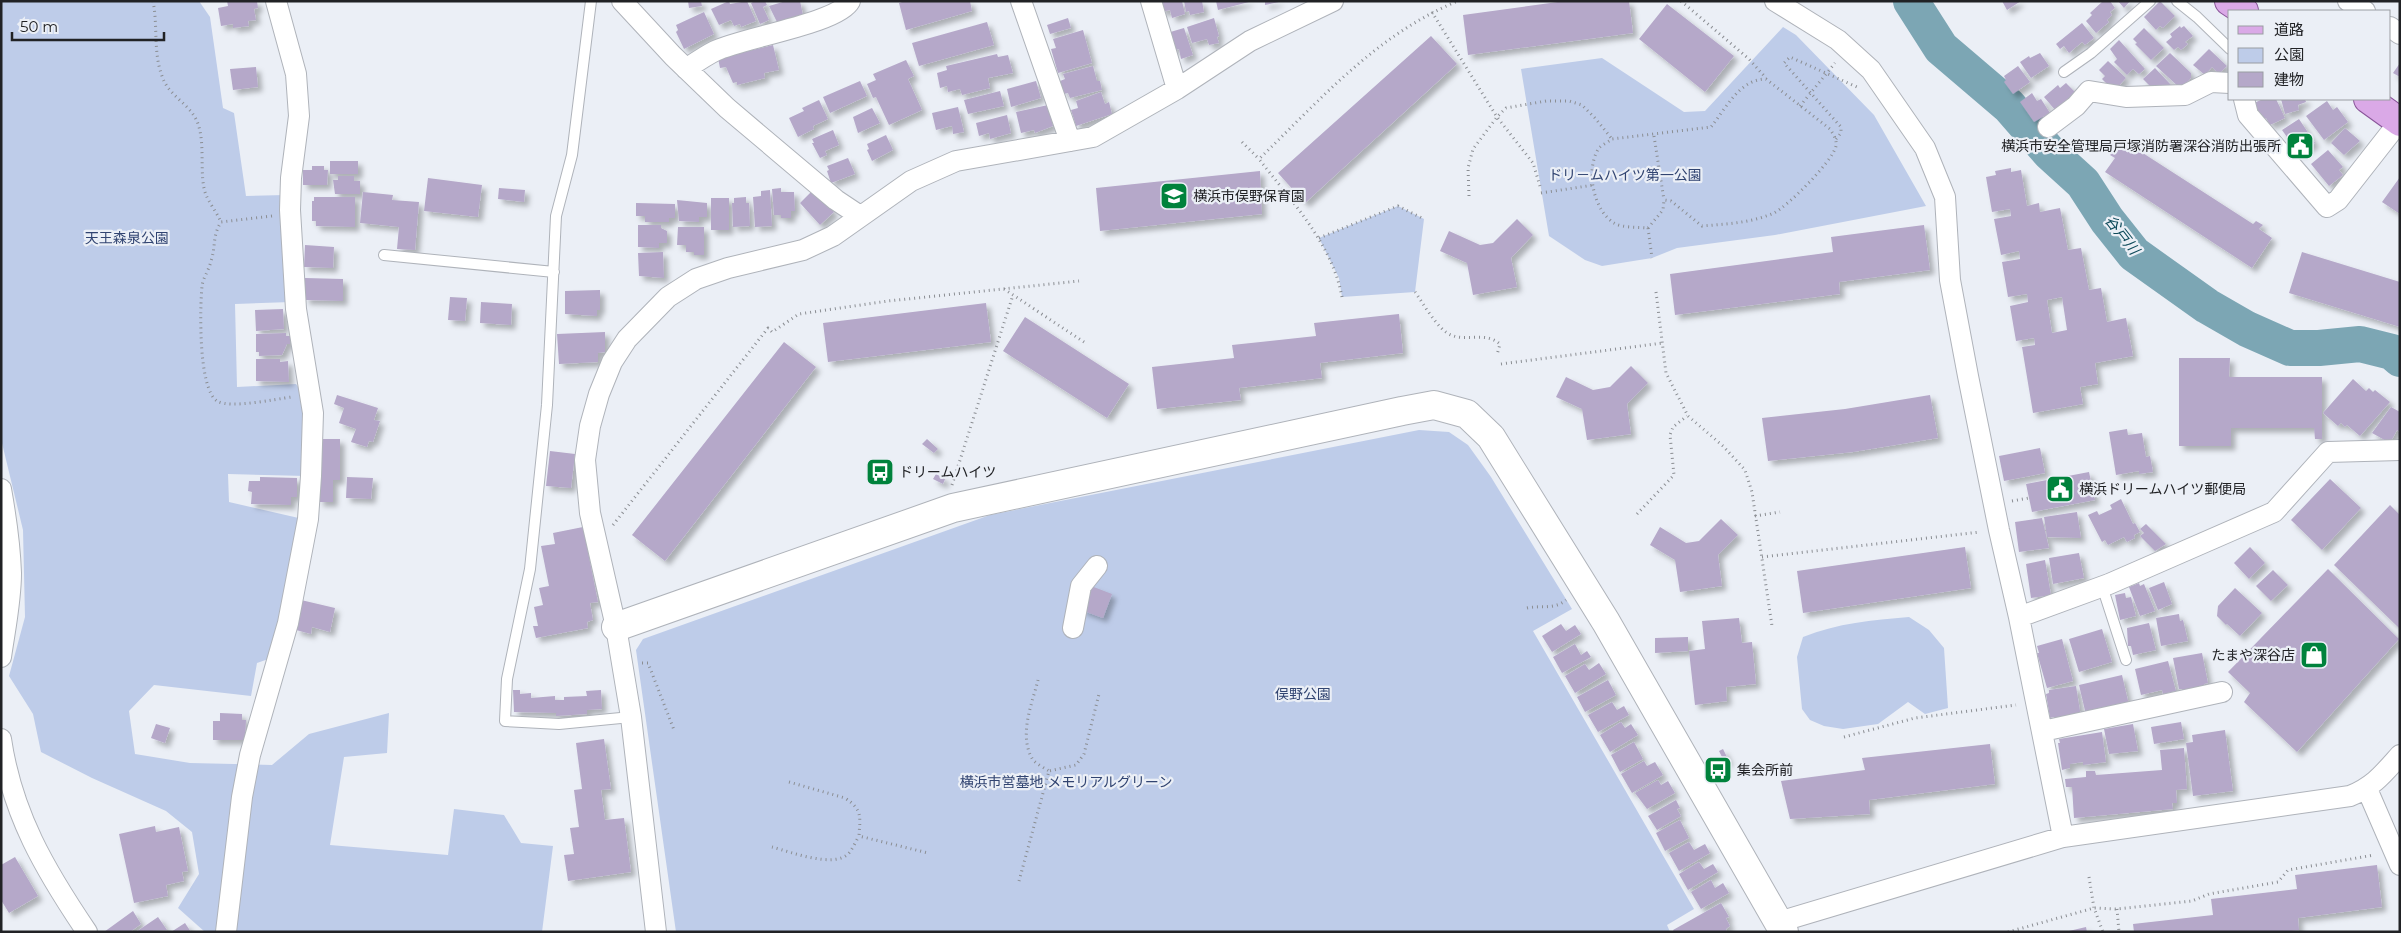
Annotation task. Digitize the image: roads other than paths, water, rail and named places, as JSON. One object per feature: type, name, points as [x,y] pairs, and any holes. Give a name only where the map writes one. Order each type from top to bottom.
[{"type":"main road","points":[[2229,1],[2242,10]]},
{"type":"main road","points":[[2369,100],[2400,122]]},
{"type":"street","points":[[226,932],[242,797],[250,756],[288,623],[308,519],[313,413],[312,395],[296,309],[290,214],[291,178],[299,116],[296,74],[276,1]]},
{"type":"street","points":[[622,1],[686,69],[727,108],[836,200],[860,216]]},
{"type":"street","points":[[686,69],[716,50],[824,17],[848,6],[850,1]]},
{"type":"street","points":[[1021,1],[1070,141]]},
{"type":"street","points":[[1151,1],[1177,89]]},
{"type":"street","points":[[1775,1],[1838,40],[1871,70],[1925,148],[1945,197],[1950,280],[1999,530],[2020,617],[2063,837]]},
{"type":"street","points":[[2348,1],[2363,10]]},
{"type":"street","points":[[656,932],[631,717],[616,627],[587,495],[585,460],[590,426],[599,394],[612,362],[627,339],[668,297],[696,279],[728,268],[804,250],[833,236],[910,180],[956,161],[1092,137],[1177,89],[1250,41],[1329,2]]},
{"type":"street","points":[[2048,127],[2076,106],[2089,91],[2126,97],[2185,95],[2211,82],[2228,83]]},
{"type":"street","points":[[2244,100],[2248,115],[2327,207],[2338,200],[2400,122]]},
{"type":"street","points":[[616,627],[953,508],[1402,410],[1434,406],[1467,414],[1491,437],[1606,622],[1781,927],[2063,837],[2350,796],[2368,789],[2400,755]]},
{"type":"street","points":[[2020,617],[2102,586],[2274,512],[2328,452],[2400,450]]},
{"type":"street","points":[[1,489],[8,528],[11,574],[8,615],[1,657]]},
{"type":"street","points":[[1073,628],[1081,586],[1097,566]]},
{"type":"street","points":[[2043,731],[2222,692]]},
{"type":"street","points":[[1,740],[11,788],[24,826],[60,892],[87,932]]},
{"type":"street","points":[[2368,789],[2397,858]]},
{"type":"lane","points":[[591,1],[572,155],[556,216],[547,405],[530,569],[507,680],[505,721],[560,724],[631,717]]},
{"type":"lane","points":[[2064,72],[2091,53],[2150,1]]},
{"type":"lane","points":[[2177,1],[2197,17],[2228,47]]},
{"type":"lane","points":[[384,255],[554,272]]},
{"type":"lane","points":[[2102,586],[2126,660]]},
{"type":"waterway","name":"谷戸川","points":[[1911,1],[1941,48],[2009,106],[2050,153],[2083,183],[2107,220],[2134,254],[2207,306],[2247,329],[2290,348],[2319,348],[2360,344],[2392,352],[2400,359]]},
{"type":"place","name":"横浜市安全管理局戸塚消防署深谷消防出張所","points":[[2300,146]]},
{"type":"place","name":"横浜市俣野保育園","points":[[1174,196]]},
{"type":"place","name":"ドリームハイツ","points":[[880,472]]},
{"type":"place","name":"横浜ドリームハイツ郵便局","points":[[2060,489]]},
{"type":"place","name":"たまや深谷店","points":[[2314,655]]},
{"type":"place","name":"集会所前","points":[[1718,770]]},
{"type":"park label","name":"ドリ－ムハイツ第一公園","points":[[1625,175]]},
{"type":"park label","name":"天王森泉公園","points":[[127,238]]},
{"type":"park label","name":"俣野公園","points":[[1303,694]]},
{"type":"park label","name":"横浜市営墓地 メモリアルグリーン","points":[[1066,782]]}]
